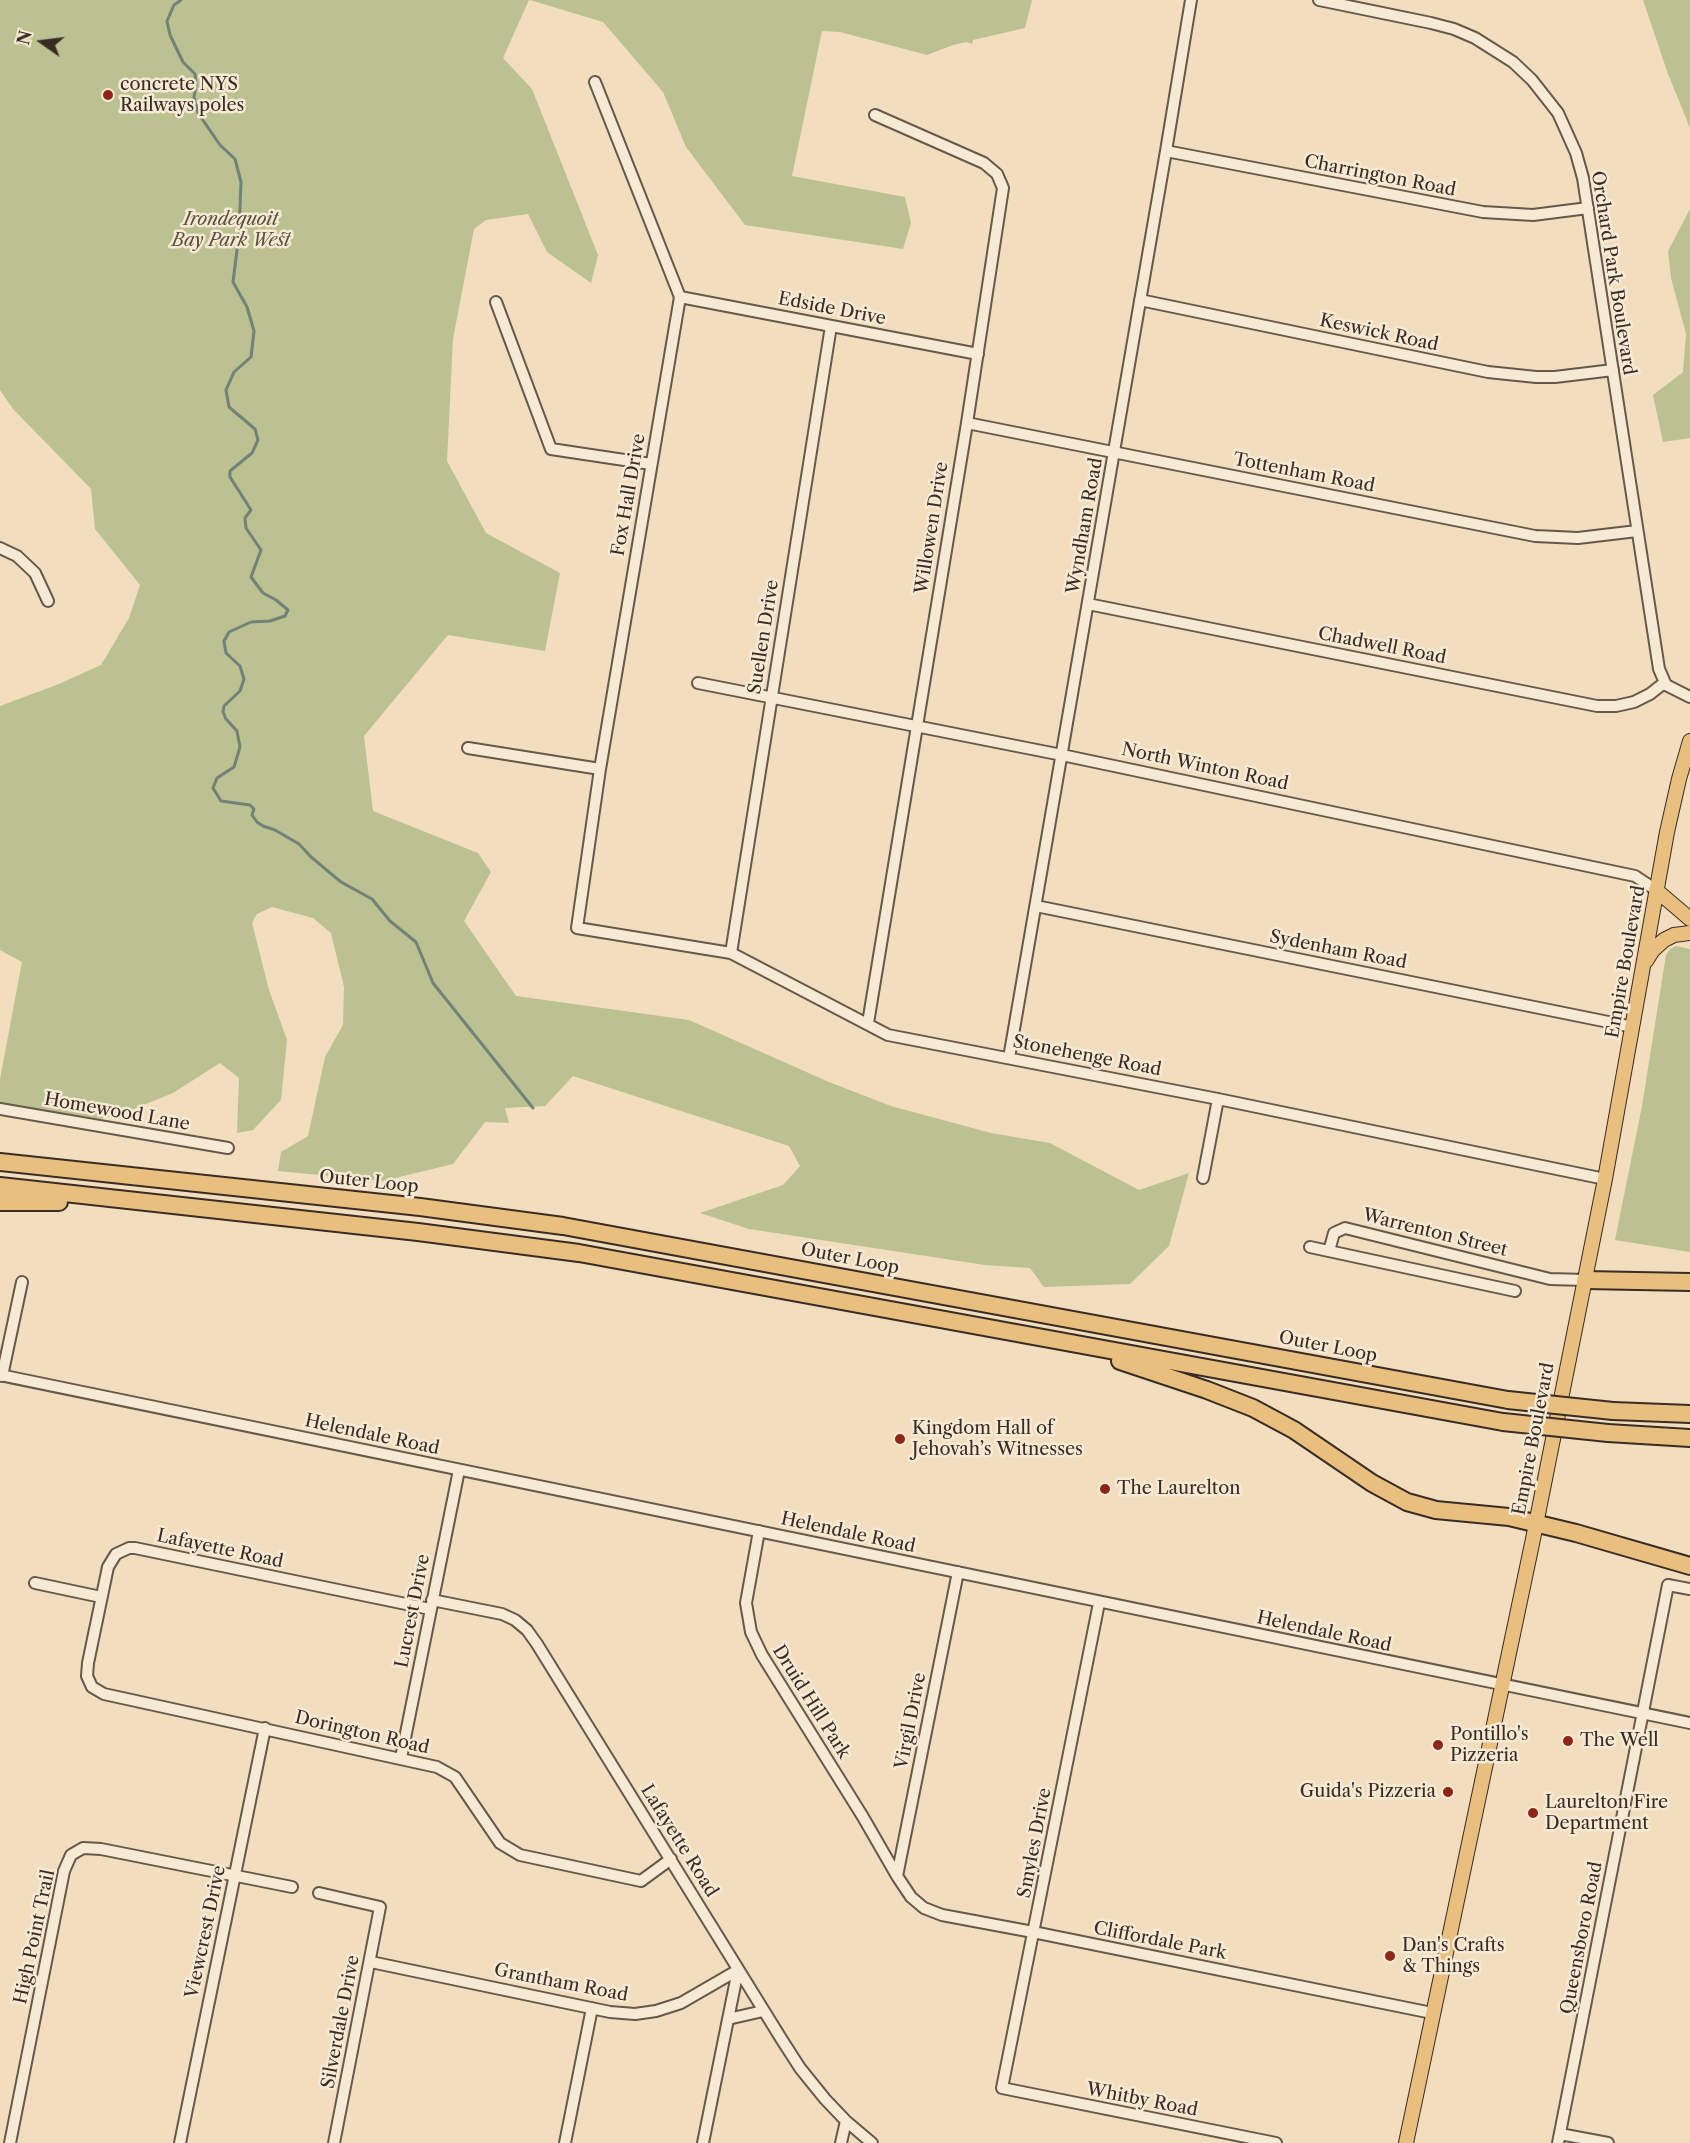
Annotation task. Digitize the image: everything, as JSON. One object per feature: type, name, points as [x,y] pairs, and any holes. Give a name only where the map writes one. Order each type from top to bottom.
[{"type":"highway","name":"Outer Loop","points":[[0,1162],[420,1207],[572,1227],[1508,1400],[1613,1411],[1690,1412]]},
{"type":"highway","points":[[0,1186],[418,1232],[579,1253],[1503,1422],[1608,1433],[1690,1438]]},
{"type":"highway","points":[[0,1202],[131,1204],[213,1209]]},
{"type":"highway","points":[[1585,1280],[1690,1282]]},
{"type":"highway","points":[[1056,1341],[1244,1404],[1287,1426],[1377,1487],[1407,1502],[1436,1510],[1496,1515],[1536,1523],[1690,1566]]},
{"type":"main road","name":"Empire Boulevard","points":[[1406,2143],[1585,1280],[1674,797],[1690,741]]},
{"type":"main road","name":"North Winton Road","points":[[1656,890],[1690,919]]},
{"type":"main road","points":[[1643,969],[1653,950],[1664,940],[1674,935],[1690,933]]},
{"type":"street","name":"Wyndham Road","points":[[1009,1058],[1191,0]]},
{"type":"street","name":"Orchard Park Boulevard","points":[[1319,0],[1454,29],[1493,48],[1513,62],[1532,80],[1558,114],[1576,153],[1588,208],[1659,669],[1664,683]]},
{"type":"street","points":[[596,82],[680,297]]},
{"type":"street","name":"Willowen Drive","points":[[868,1023],[1003,197],[1001,180],[992,168],[875,115]]},
{"type":"street","name":"Charrington Road","points":[[1166,152],[1483,212],[1533,215],[1588,208]]},
{"type":"street","name":"Edside Drive","points":[[680,297],[978,354]]},
{"type":"street","name":"Fox Hall Drive","points":[[577,928],[600,769],[680,297]]},
{"type":"street","name":"Keswick Road","points":[[1140,300],[1496,373],[1555,377],[1613,370]]},
{"type":"street","points":[[496,302],[551,449],[651,464]]},
{"type":"street","name":"Suellen Drive","points":[[731,953],[831,326]]},
{"type":"street","name":"Tottenham Road","points":[[967,423],[1535,536],[1578,538],[1637,531]]},
{"type":"street","points":[[0,548],[17,556],[35,573],[48,601]]},
{"type":"street","name":"Chadwell Road","points":[[1088,604],[1597,706],[1616,706],[1634,702],[1650,694],[1664,683]]},
{"type":"street","name":"North Winton Road","points":[[698,683],[1062,754],[1635,876],[1656,890]]},
{"type":"street","points":[[1664,683],[1671,689],[1690,697]]},
{"type":"street","points":[[468,748],[600,769]]},
{"type":"street","name":"Sydenham Road","points":[[1036,906],[1633,1027]]},
{"type":"street","name":"Stonehenge Road","points":[[577,928],[731,953],[888,1035],[1218,1099],[1605,1179]]},
{"type":"street","points":[[1203,1178],[1218,1099]]},
{"type":"street","name":"Homewood Lane","points":[[0,1109],[228,1148]]},
{"type":"street","name":"Warrenton Street","points":[[1329,1251],[1334,1233],[1345,1228],[1556,1280],[1585,1280]]},
{"type":"street","name":"Warrenton Street","points":[[1310,1247],[1512,1290],[1513,1270]]},
{"type":"street","points":[[1,1376],[22,1282]]},
{"type":"street","name":"Helendale Road","points":[[1,1376],[1690,1723]]},
{"type":"street","name":"Lucrest Drive","points":[[401,1758],[459,1470]]},
{"type":"street","name":"Druid Hill Park","points":[[759,1531],[746,1597],[747,1617],[751,1632],[762,1656],[897,1876]]},
{"type":"street","name":"Lafayette Road","points":[[101,1597],[111,1559],[122,1550],[135,1548],[431,1604],[502,1614],[514,1620],[527,1630],[800,2068],[846,2121],[872,2143]]},
{"type":"street","name":"Virgil Drive","points":[[897,1876],[958,1572]]},
{"type":"street","points":[[35,1583],[101,1597]]},
{"type":"street","name":"Queensboro Road","points":[[1559,2138],[1668,1585],[1690,1589]]},
{"type":"street","name":"Dorington Road","points":[[101,1597],[87,1670],[89,1682],[104,1694],[437,1767],[455,1777],[500,1843],[520,1856],[642,1881],[671,1859]]},
{"type":"street","name":"Smyles Drive","points":[[1002,2088],[1100,1603]]},
{"type":"street","name":"Viewcrest Drive","points":[[180,2143],[265,1728]]},
{"type":"street","name":"High Point Trail","points":[[10,2143],[64,1870],[71,1855],[83,1848],[91,1848],[292,1887]]},
{"type":"street","name":"Cliffordale Park","points":[[897,1876],[911,1896],[932,1912],[1432,2013]]},
{"type":"street","name":"Silverdale Drive","points":[[319,1893],[380,1907],[334,2143]]},
{"type":"street","name":"Grantham Road","points":[[370,1962],[624,2014],[656,2011],[681,2003],[738,1970]]},
{"type":"street","points":[[703,2143],[738,1970]]},
{"type":"street","points":[[565,2143],[592,2008]]},
{"type":"street","points":[[728,2019],[764,2011]]},
{"type":"street","name":"Whitby Road","points":[[1002,2088],[1276,2143]]},
{"type":"street","points":[[841,2143],[846,2121]]},
{"type":"street","points":[[1559,2138],[1608,2143]]},
{"type":"green space","name":"Irondequoit Bay Park West","points":[[0,0],[529,0],[503,58],[532,89],[598,255],[591,283],[547,252],[528,214],[486,220],[474,229],[453,339],[447,461],[486,533],[560,573],[545,651],[448,635],[364,736],[373,811],[478,853],[491,872],[464,921],[516,996],[689,1020],[829,1082],[891,1106],[991,1133],[1050,1143],[1139,1190],[1189,1173],[1169,1246],[1130,1284],[1044,1287],[1030,1268],[985,1265],[749,1229],[700,1213],[783,1185],[800,1166],[789,1146],[573,1076],[545,1106],[505,1108],[509,1123],[485,1122],[453,1164],[383,1181],[278,1171],[281,1152],[308,1136],[325,1057],[343,1025],[344,987],[331,933],[313,918],[272,907],[257,914],[252,923],[269,990],[287,1040],[281,1100],[253,1130],[237,1133],[239,1078],[220,1063],[173,1093],[131,1110],[129,1118],[113,1115],[101,1119],[0,1103],[0,1079],[22,962],[0,950],[0,706],[59,684],[101,665],[129,618],[140,585],[95,529],[91,489],[13,409],[0,390]]},
{"type":"green space","points":[[530,0],[1032,0],[1025,28],[973,40],[972,44],[966,42],[953,45],[927,55],[840,32],[822,31],[792,176],[905,197],[911,223],[903,249],[745,225],[686,147],[663,92],[603,22]]},
{"type":"green space","points":[[1643,0],[1690,0],[1690,128],[1668,74]]},
{"type":"green space","points":[[1690,209],[1690,438],[1663,442],[1653,395],[1683,372],[1686,334],[1671,278],[1668,251]]},
{"type":"green space","points":[[1676,946],[1690,949],[1690,1252],[1615,1240],[1642,1106],[1666,955]]},
{"type":"waterway","points":[[181,0],[174,5],[167,21],[170,35],[183,62],[195,74],[194,97],[198,113],[220,145],[235,159],[241,182],[239,234],[233,282],[247,307],[254,331],[251,357],[234,372],[226,390],[229,407],[255,429],[258,440],[252,453],[230,471],[230,477],[251,510],[245,518],[246,528],[261,550],[251,577],[263,593],[288,610],[285,616],[270,621],[251,622],[229,632],[224,641],[226,653],[240,666],[244,679],[240,691],[224,706],[223,712],[237,731],[240,747],[234,767],[217,778],[213,788],[221,801],[250,805],[254,809],[252,815],[257,822],[299,844],[341,882],[372,899],[390,921],[416,942],[433,983],[533,1108]]},
{"type":"place","name":"concrete NYS Railways poles","points":[[108,95]]},
{"type":"place","name":"Kingdom Hall of Jehovah’s Witnesses","points":[[900,1439]]},
{"type":"place","name":"The Laurelton","points":[[1105,1489]]},
{"type":"place","name":"The Well","points":[[1568,1741]]},
{"type":"place","name":"Pontillo's Pizzeria","points":[[1438,1745]]},
{"type":"place","name":"Guida's Pizzeria","points":[[1448,1792]]},
{"type":"place","name":"Laurelton Fire Department","points":[[1533,1813]]},
{"type":"place","name":"Dan's Crafts & Things","points":[[1390,1956]]}]
